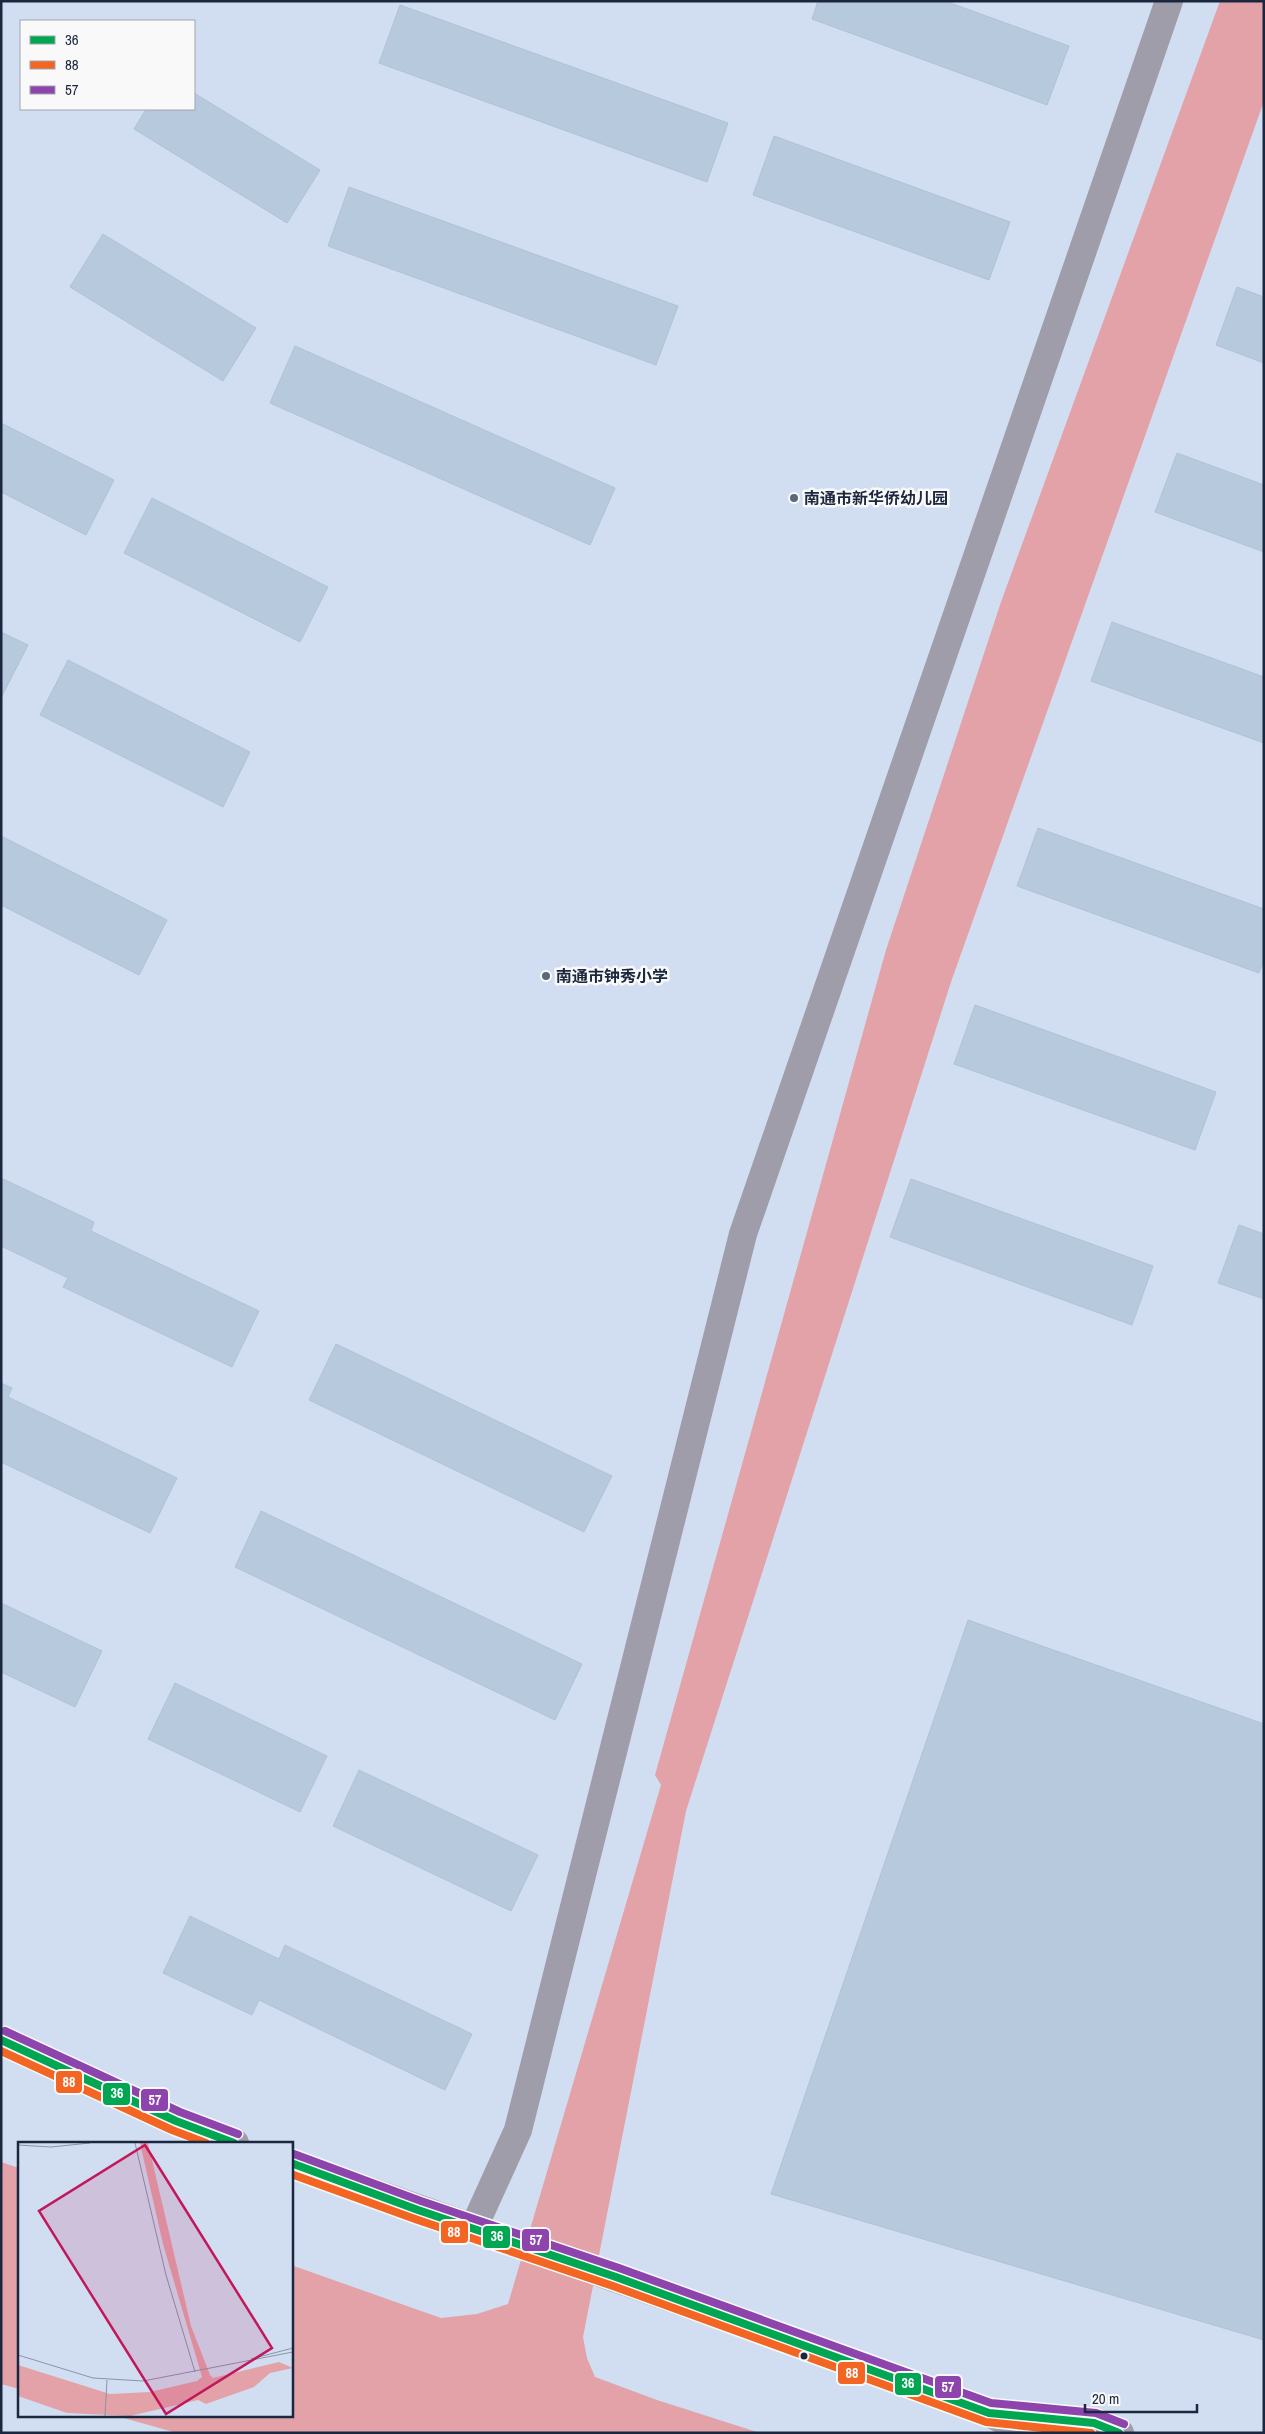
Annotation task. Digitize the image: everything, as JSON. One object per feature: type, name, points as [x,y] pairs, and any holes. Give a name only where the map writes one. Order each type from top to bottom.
[{"type":"street","points":[[474,2227],[518,2130],[742,1234],[1169,1]]},
{"type":"street","points":[[1,2040],[176,2121],[232,2142]]},
{"type":"street","points":[[292,2163],[418,2210],[474,2227],[616,2277],[989,2413],[1028,2433]]},
{"type":"street","points":[[989,2413],[1094,2423],[1120,2433]]},
{"type":"shaded area","points":[[1220,1],[1264,1],[1264,101],[951,982],[686,1811],[583,2337],[587,2358],[595,2377],[657,2400],[760,2433],[177,2433],[117,2416],[292,2416],[292,2265],[441,2318],[477,2314],[508,2304],[661,1785],[655,1775],[886,950],[1001,602]]},
{"type":"shaded area","points":[[1,2162],[18,2168],[18,2389],[1,2384]]},
{"type":"building","points":[[818,1],[945,1],[1069,46],[1047,105],[812,19]]},
{"type":"building","points":[[400,5],[728,123],[707,182],[379,63]]},
{"type":"building","points":[[195,94],[320,170],[287,223],[134,129],[145,110],[195,110]]},
{"type":"building","points":[[774,136],[1010,222],[989,280],[753,195]]},
{"type":"building","points":[[349,187],[678,306],[656,365],[328,246]]},
{"type":"building","points":[[103,234],[256,328],[223,381],[70,287]]},
{"type":"building","points":[[1237,287],[1264,297],[1264,363],[1216,345]]},
{"type":"building","points":[[295,346],[615,488],[590,545],[270,403]]},
{"type":"building","points":[[1,423],[114,480],[86,535],[1,492]]},
{"type":"building","points":[[1177,453],[1264,485],[1264,552],[1155,512]]},
{"type":"building","points":[[152,498],[328,587],[300,642],[124,553]]},
{"type":"building","points":[[1112,622],[1264,677],[1264,743],[1091,681]]},
{"type":"building","points":[[1,632],[28,645],[1,698]]},
{"type":"building","points":[[68,660],[250,752],[223,807],[40,715]]},
{"type":"building","points":[[1038,828],[1264,909],[1264,960],[1259,973],[1017,886]]},
{"type":"building","points":[[1,836],[167,920],[139,975],[1,905]]},
{"type":"building","points":[[975,1005],[1216,1092],[1195,1150],[954,1064]]},
{"type":"building","points":[[1,1178],[94,1222],[91,1231],[259,1311],[232,1367],[63,1287],[68,1278],[1,1246]]},
{"type":"building","points":[[911,1179],[1153,1266],[1132,1325],[890,1237]]},
{"type":"building","points":[[1239,1225],[1264,1234],[1264,1299],[1218,1283]]},
{"type":"building","points":[[336,1344],[612,1476],[584,1532],[309,1400]]},
{"type":"building","points":[[1,1383],[12,1388],[8,1397],[177,1478],[150,1533],[1,1462]]},
{"type":"building","points":[[261,1511],[582,1664],[555,1720],[235,1567]]},
{"type":"building","points":[[1,1603],[102,1651],[75,1707],[1,1672]]},
{"type":"building","points":[[968,1620],[1264,1724],[1264,2340],[771,2194]]},
{"type":"building","points":[[175,1683],[327,1756],[300,1812],[148,1739]]},
{"type":"building","points":[[359,1770],[538,1855],[511,1911],[333,1826]]},
{"type":"building","points":[[190,1916],[279,1959],[285,1945],[472,2034],[445,2090],[259,2000],[252,2015],[163,1973]]},
{"type":"transit line","name":"57","points":[[5,2031],[180,2112],[238,2134]]},
{"type":"transit line","name":"36","points":[[1,2040],[176,2121],[231,2142]]},
{"type":"transit line","name":"88","points":[[1,2051],[172,2130],[203,2142]]},
{"type":"transit line","name":"57","points":[[294,2154],[421,2201],[619,2268],[991,2403],[1096,2413],[1124,2424]]},
{"type":"transit line","name":"36","points":[[292,2163],[418,2210],[616,2277],[989,2413],[1094,2423],[1119,2433]]},
{"type":"transit line","name":"88","points":[[292,2174],[415,2219],[613,2286],[986,2422],[1091,2433]]},
{"type":"place","name":"南通市新华侨幼儿园","points":[[794,498]]},
{"type":"place","name":"南通市钟秀小学","points":[[546,976]]}]
